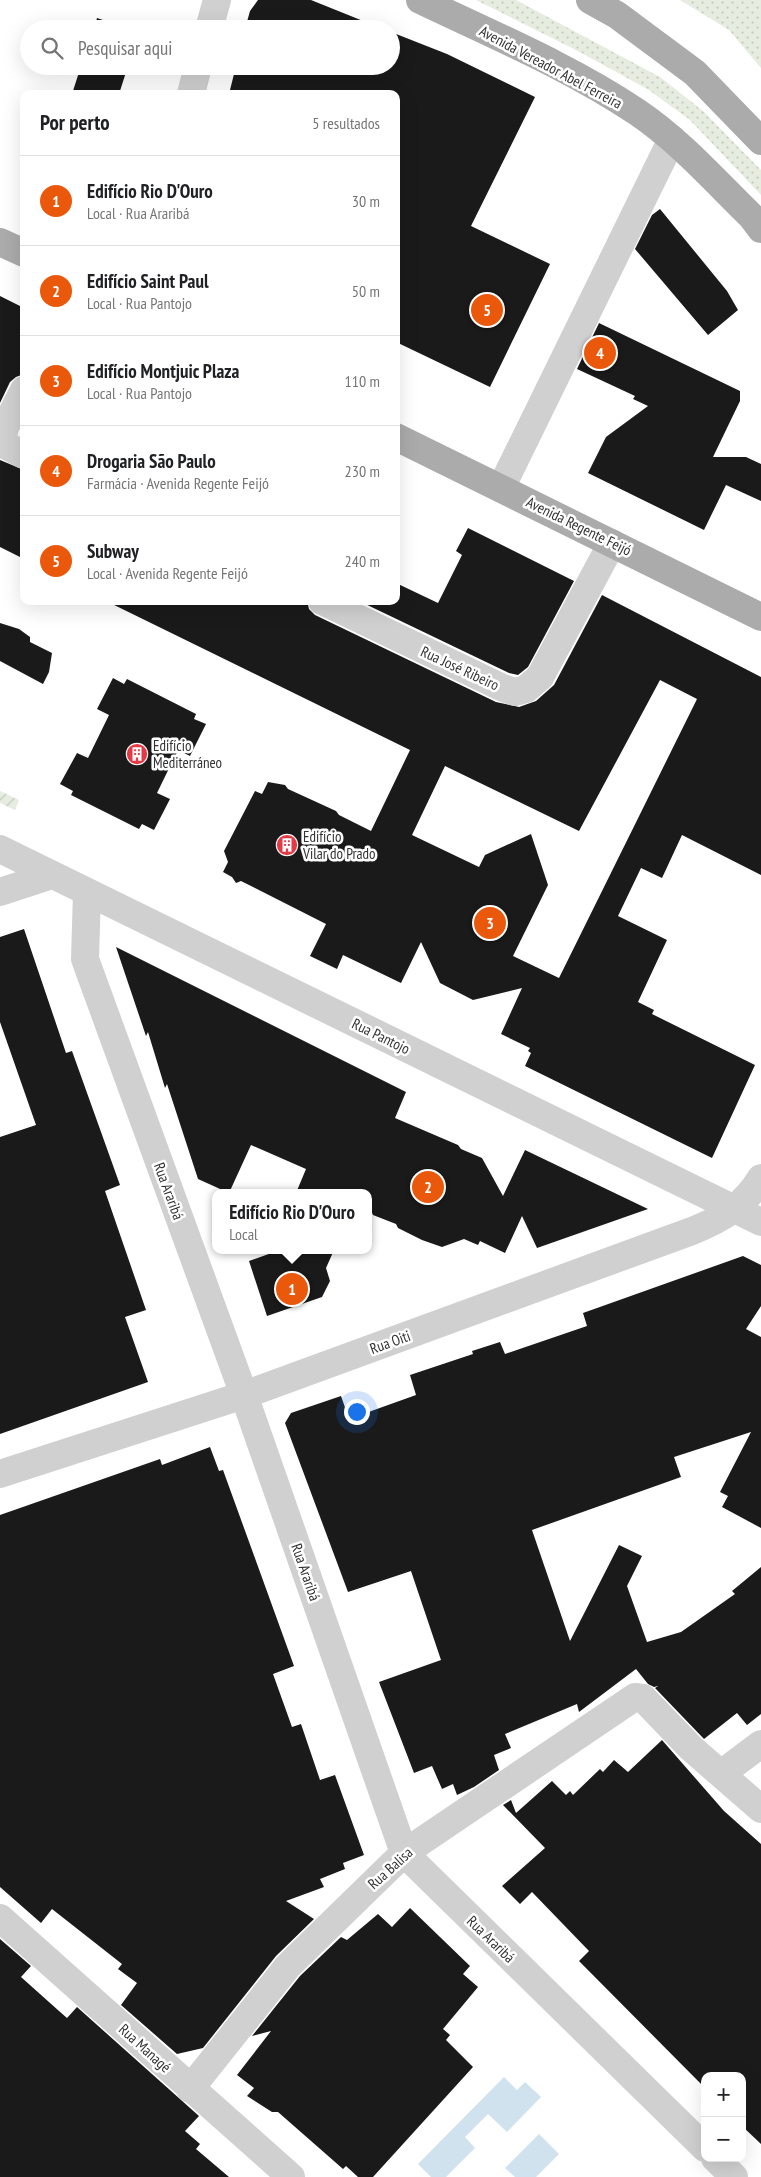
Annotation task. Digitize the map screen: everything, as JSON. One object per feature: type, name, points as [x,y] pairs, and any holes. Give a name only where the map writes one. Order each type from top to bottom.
[{"type":"main road","name":"Avenida Vereador Abel Ferreira","points":[[420,0],[593,85],[637,112],[672,139],[752,217],[761,229]]},
{"type":"main road","points":[[590,0],[617,14],[695,73],[761,142]]},
{"type":"main road","points":[[0,242],[20,251]]},
{"type":"main road","name":"Avenida Regente Feijó","points":[[400,439],[761,617]]},
{"type":"street","points":[[211,20],[217,0]]},
{"type":"street","points":[[192,90],[196,75]]},
{"type":"street","points":[[501,488],[672,139]]},
{"type":"street","points":[[20,398],[5,427],[2,440],[5,445],[20,453]]},
{"type":"street","name":"Rua José Ribeiro","points":[[330,605],[476,676],[516,692],[532,685],[540,676],[612,543]]},
{"type":"street","name":"Rua Pantojo","points":[[0,850],[761,1222]]},
{"type":"street","points":[[0,892],[52,875]]},
{"type":"street","name":"Rua Araribá","points":[[87,892],[85,959],[244,1395],[404,1853],[701,2144]]},
{"type":"street","name":"Rua Oiti","points":[[0,1474],[244,1395],[692,1231],[719,1220],[735,1210],[761,1178]]},
{"type":"street","name":"Rua Balisa","points":[[190,2089],[288,1966],[404,1853],[635,1697],[643,1698],[691,1748],[721,1774]]},
{"type":"street","points":[[761,1744],[721,1774],[761,1809]]},
{"type":"street","name":"Rua Managé","points":[[0,1918],[290,2177]]},
{"type":"street","points":[[719,2162],[734,2177]]},
{"type":"shaded area","points":[[476,0],[516,0],[660,77],[703,111],[761,170],[761,195],[690,120],[649,90],[578,51]]},
{"type":"shaded area","points":[[680,0],[761,0],[761,68],[729,30]]},
{"type":"shaded area","points":[[0,791],[19,800],[15,810],[0,803]]},
{"type":"water","points":[[504,2077],[517,2090],[525,2082],[541,2097],[507,2132],[488,2114],[465,2137],[475,2148],[446,2177],[431,2177],[418,2164]]},
{"type":"water","points":[[539,2134],[559,2154],[536,2177],[515,2177],[505,2168]]},
{"type":"building","points":[[258,0],[311,0],[361,20],[248,20],[250,11]]},
{"type":"building","points":[[400,36],[447,54],[535,97],[471,226],[550,264],[490,387],[400,344],[400,90],[230,90],[234,75],[400,75]]},
{"type":"building","points":[[78,75],[125,75],[120,90],[73,90]]},
{"type":"building","points":[[660,209],[727,291],[738,310],[708,335],[635,249],[652,215]]},
{"type":"building","points":[[0,296],[20,306],[20,376],[10,382],[0,403]]},
{"type":"building","points":[[599,323],[740,391],[740,401],[713,457],[746,457],[761,464],[761,501],[726,485],[704,530],[588,473],[606,437],[648,406],[633,399],[635,396],[577,369]]},
{"type":"building","points":[[0,460],[20,468],[20,557],[0,547]]},
{"type":"building","points":[[468,528],[574,581],[528,667],[518,675],[509,673],[367,605],[400,605],[400,585],[438,603],[462,555],[456,551]]},
{"type":"building","points":[[602,595],[761,677],[761,875],[682,835],[662,878],[641,868],[618,916],[667,940],[638,1002],[654,1010],[652,1014],[755,1065],[712,1158],[525,1066],[531,1053],[528,1051],[530,1048],[501,1034],[522,988],[473,1000],[440,983],[421,942],[401,983],[343,955],[337,969],[310,956],[326,924],[241,881],[236,883],[232,877],[223,872],[228,862],[224,851],[255,791],[262,794],[268,782],[285,785],[288,789],[336,811],[339,815],[371,831],[410,750],[114,605],[308,605],[315,615],[496,702],[519,707],[536,701],[554,685]],"holes":[[[660,680],[697,699],[559,978],[513,956],[548,885],[531,834],[485,855],[479,867],[412,835],[445,766],[579,831]]]},
{"type":"building","points":[[0,623],[19,629],[30,637],[30,642],[52,653],[49,672],[43,684],[0,661]]},
{"type":"building","name":"Edifício Mediterráneo","points":[[113,678],[124,684],[127,679],[196,714],[194,719],[206,724],[190,756],[178,750],[157,793],[170,799],[154,830],[142,824],[139,829],[71,795],[73,791],[60,784],[77,753],[88,758],[109,715],[97,709]]},
{"type":"building","points":[[24,929],[66,1053],[72,1051],[120,1185],[105,1191],[146,1310],[125,1317],[148,1382],[0,1434],[0,1137],[36,1125],[0,1022],[0,937]]},
{"type":"building","points":[[116,947],[406,1092],[395,1118],[458,1145],[461,1149],[482,1158],[503,1196],[525,1150],[648,1209],[537,1248],[522,1216],[505,1253],[480,1241],[478,1245],[464,1239],[442,1247],[422,1240],[398,1228],[396,1224],[373,1215],[372,1189],[298,1189],[306,1169],[251,1145],[231,1189],[220,1189],[198,1179],[167,1084],[165,1088],[148,1032],[146,1036]]},
{"type":"building","points":[[269,1254],[332,1254],[326,1268],[330,1281],[322,1297],[267,1316],[249,1261]]},
{"type":"building","points":[[743,1256],[761,1265],[761,1306],[746,1329],[761,1337],[761,1528],[722,1507],[728,1496],[720,1492],[751,1432],[674,1457],[681,1477],[532,1530],[570,1641],[619,1545],[642,1556],[627,1586],[647,1642],[681,1632],[735,1594],[732,1591],[761,1567],[761,1714],[747,1725],[737,1713],[704,1739],[655,1688],[658,1686],[654,1687],[648,1684],[636,1669],[579,1712],[577,1704],[505,1734],[511,1748],[494,1755],[499,1770],[474,1787],[457,1795],[453,1784],[442,1789],[432,1766],[414,1773],[379,1682],[441,1660],[411,1571],[348,1592],[285,1423],[291,1413],[341,1396],[349,1419],[416,1395],[410,1375],[473,1354],[472,1351],[500,1342],[505,1354],[587,1326],[583,1313]]},
{"type":"building","points":[[210,1447],[219,1471],[223,1470],[294,1666],[273,1674],[292,1727],[301,1724],[320,1780],[335,1775],[364,1855],[343,1863],[345,1869],[320,1879],[324,1887],[286,1901],[314,1919],[276,1956],[203,2048],[177,2054],[121,2005],[137,1983],[118,1969],[122,1964],[52,1909],[41,1923],[0,1887],[0,1515],[160,1459],[162,1465]]},
{"type":"building","points":[[662,1740],[724,1811],[761,1844],[761,2144],[746,2130],[746,2072],[701,2072],[701,2084],[579,1961],[589,1951],[532,1892],[520,1904],[502,1886],[545,1848],[503,1805],[511,1800],[516,1813],[552,1781],[566,1795],[570,1791],[573,1795],[600,1769],[603,1772],[614,1760],[628,1772]]},
{"type":"building","points":[[410,1908],[470,1966],[463,1974],[478,1987],[443,2029],[450,2035],[446,2040],[473,2067],[373,2177],[358,2177],[346,2166],[343,2169],[278,2112],[272,2112],[247,2096],[254,2088],[237,2075],[271,2031],[252,2036],[300,1976],[341,1937],[347,1940],[378,1914],[392,1927]]},
{"type":"building","points":[[0,1939],[31,1966],[21,1977],[59,2011],[67,2018],[77,2007],[199,2116],[185,2131],[200,2144],[196,2149],[229,2177],[0,2177]]},
{"type":"place","name":"Subway","points":[[487,310]]},
{"type":"place","name":"Drogaria São Paulo","points":[[600,353]]},
{"type":"place","name":"Edifício Mediterráneo","points":[[137,754]]},
{"type":"place","name":"Edifício Vilar do Prado","points":[[287,845]]},
{"type":"place","name":"Edifício Montjuic Plaza","points":[[490,923]]},
{"type":"place","name":"Edifício Saint Paul","points":[[428,1187]]},
{"type":"place","name":"Edifício Rio D'Ouro","points":[[292,1289]]}]
